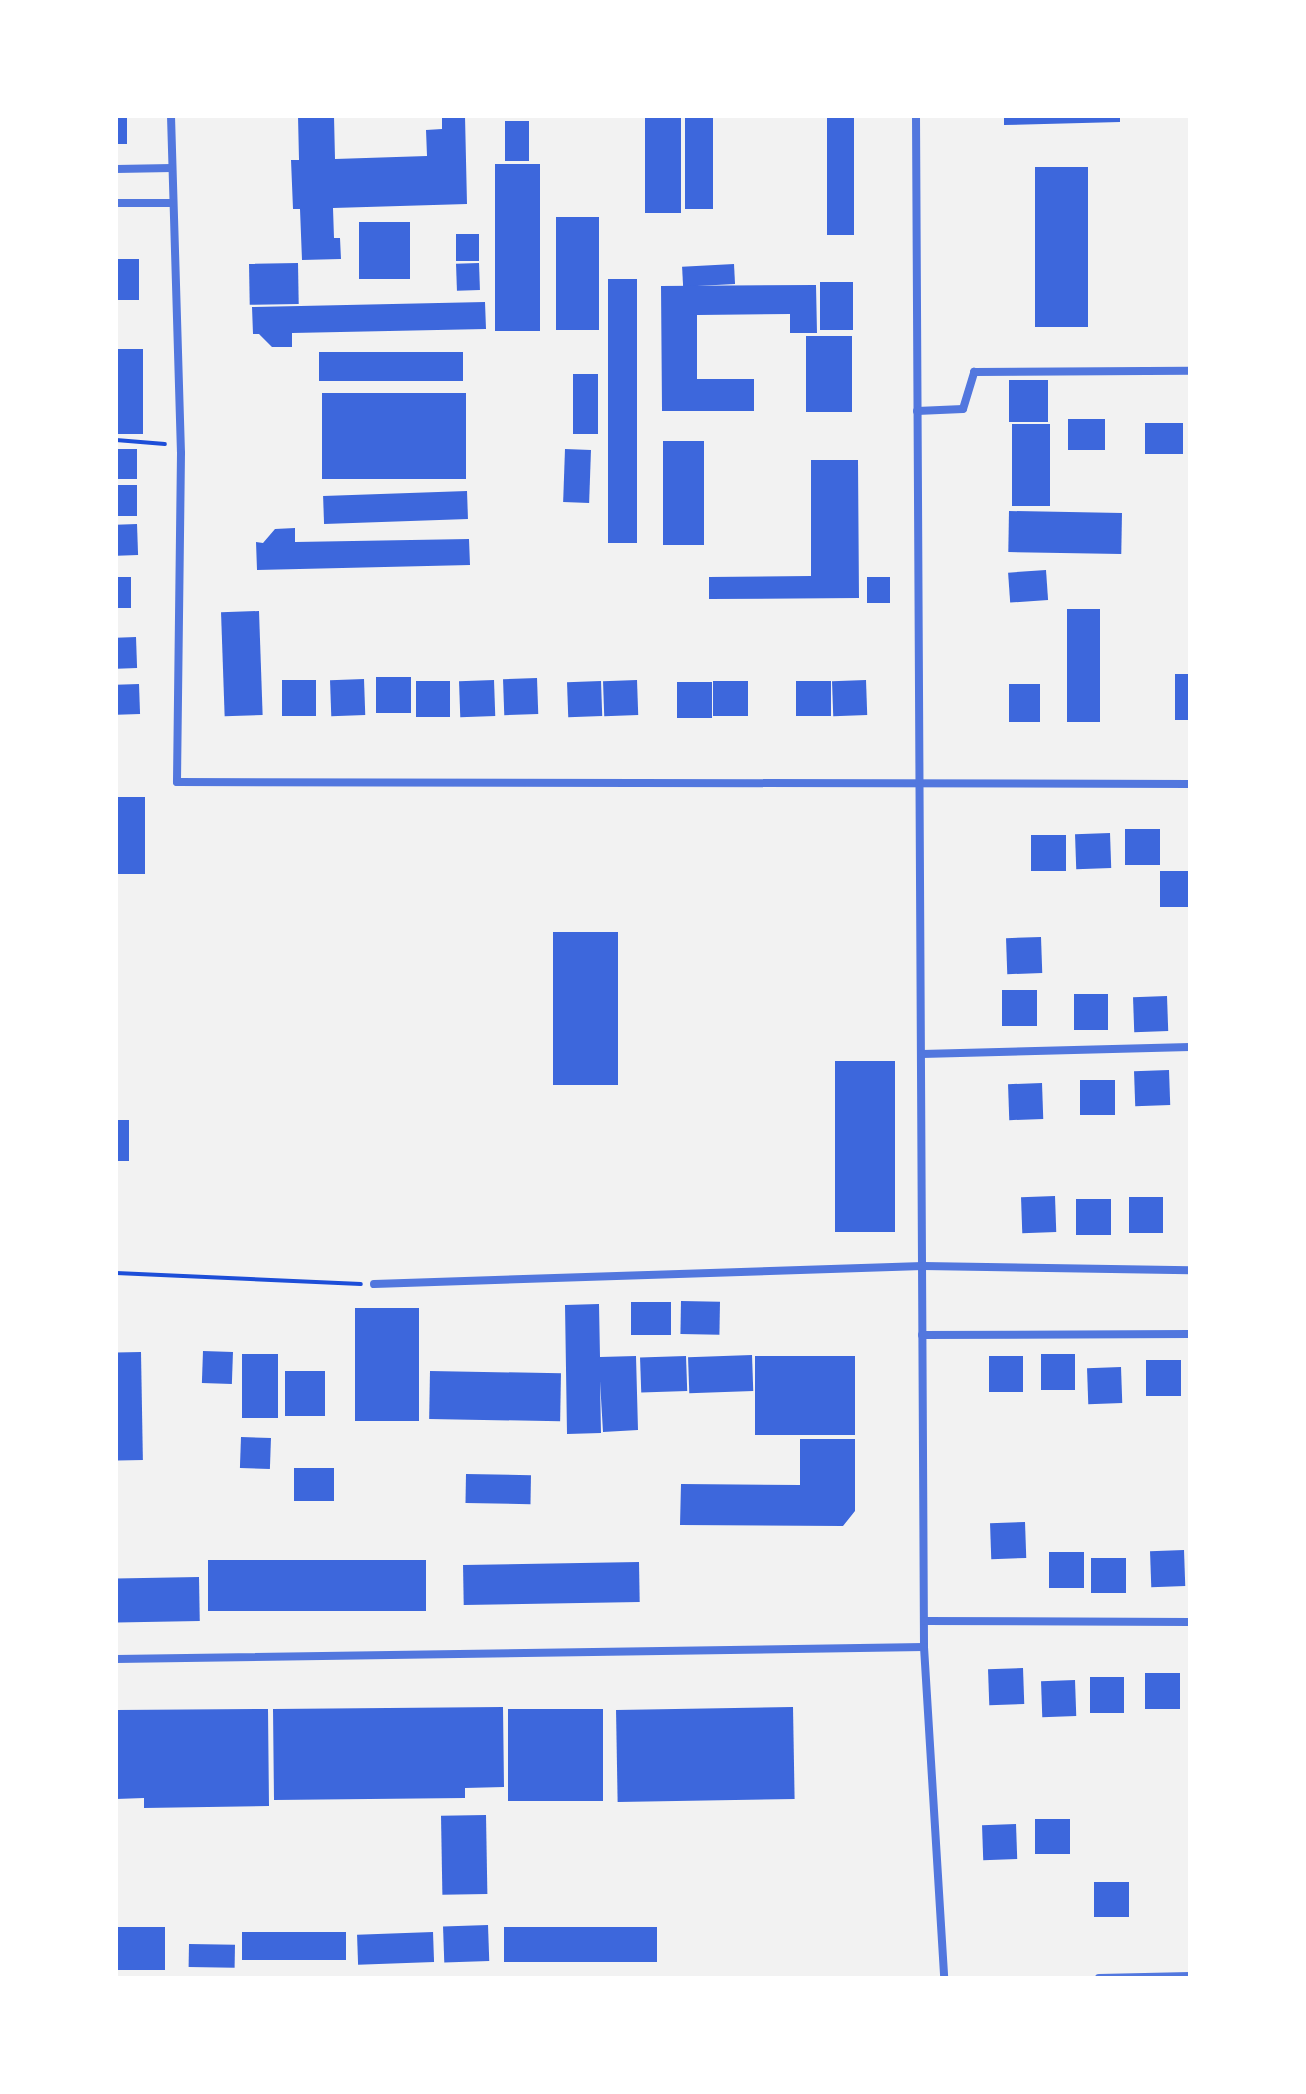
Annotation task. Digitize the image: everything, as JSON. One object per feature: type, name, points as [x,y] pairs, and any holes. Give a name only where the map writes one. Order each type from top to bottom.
[{"type":"street","points":[[171,116],[180,445],[177,782],[1190,784]]},
{"type":"street","points":[[916,116],[924,1647],[944,1978]]},
{"type":"street","points":[[116,169],[172,168]]},
{"type":"street","points":[[116,203],[173,203]]},
{"type":"street","points":[[917,411],[963,409],[974,372],[1190,371]]},
{"type":"street","points":[[922,1054],[1190,1047]]},
{"type":"street","points":[[374,1284],[923,1266],[1190,1270]]},
{"type":"street","points":[[922,1335],[1190,1334]]},
{"type":"street","points":[[925,1621],[1190,1622]]},
{"type":"street","points":[[116,1659],[924,1647]]},
{"type":"street","points":[[1099,1978],[1190,1976]]},
{"type":"path","points":[[116,440],[180,445]]},
{"type":"path","points":[[116,1273],[374,1284]]},
{"type":"building","points":[[116,116],[127,116],[127,144],[116,144]]},
{"type":"building","points":[[298,116],[334,116],[335,159],[427,156],[426,130],[442,129],[442,116],[465,116],[467,204],[333,208],[334,238],[340,238],[341,259],[302,260],[300,209],[293,209],[291,160],[299,160]]},
{"type":"building","points":[[645,116],[681,116],[681,213],[645,213]]},
{"type":"building","points":[[685,116],[713,116],[713,209],[685,209]]},
{"type":"building","points":[[827,116],[854,116],[854,235],[827,235]]},
{"type":"building","points":[[1004,116],[1120,116],[1120,122],[1004,125]]},
{"type":"building","points":[[505,121],[529,121],[529,161],[505,161]]},
{"type":"building","points":[[495,164],[540,164],[540,331],[495,331]]},
{"type":"building","points":[[1035,167],[1088,167],[1088,327],[1035,327]]},
{"type":"building","points":[[556,217],[599,217],[599,330],[556,330]]},
{"type":"building","points":[[359,222],[410,222],[410,279],[359,279]]},
{"type":"building","points":[[456,234],[479,234],[479,261],[456,261]]},
{"type":"building","points":[[116,259],[139,259],[139,300],[116,300]]},
{"type":"building","points":[[298,263],[299,304],[250,305],[249,264]]},
{"type":"building","points":[[479,263],[480,290],[457,291],[456,264]]},
{"type":"building","points":[[734,264],[735,284],[683,287],[682,267]]},
{"type":"building","points":[[608,279],[637,279],[637,543],[608,543]]},
{"type":"building","points":[[820,282],[853,282],[853,330],[820,330]]},
{"type":"building","points":[[816,285],[817,333],[790,333],[790,314],[697,315],[697,379],[754,379],[754,411],[662,411],[661,286]]},
{"type":"building","points":[[485,302],[486,329],[292,333],[292,347],[272,347],[259,334],[253,334],[252,307]]},
{"type":"building","points":[[806,336],[852,336],[852,412],[806,412]]},
{"type":"building","points":[[116,349],[143,349],[143,434],[116,434]]},
{"type":"building","points":[[319,352],[463,352],[463,381],[319,381]]},
{"type":"building","points":[[573,374],[598,374],[598,434],[573,434]]},
{"type":"building","points":[[1009,380],[1048,380],[1048,422],[1009,422]]},
{"type":"building","points":[[322,393],[466,393],[466,479],[322,479]]},
{"type":"building","points":[[1068,419],[1105,419],[1105,450],[1068,450]]},
{"type":"building","points":[[1145,423],[1183,423],[1183,454],[1145,454]]},
{"type":"building","points":[[1012,424],[1050,424],[1050,506],[1012,506]]},
{"type":"building","points":[[663,441],[704,441],[704,545],[663,545]]},
{"type":"building","points":[[116,449],[137,449],[137,479],[116,479]]},
{"type":"building","points":[[565,449],[591,450],[589,503],[563,502]]},
{"type":"building","points":[[811,460],[858,460],[859,598],[709,599],[709,577],[811,576]]},
{"type":"building","points":[[116,485],[137,485],[137,516],[116,516]]},
{"type":"building","points":[[467,491],[468,519],[324,524],[323,496]]},
{"type":"building","points":[[1009,511],[1122,513],[1121,554],[1008,552]]},
{"type":"building","points":[[137,524],[138,555],[117,556],[116,525]]},
{"type":"building","points":[[295,528],[295,542],[469,539],[470,565],[257,570],[256,542],[263,543],[275,529]]},
{"type":"building","points":[[1046,570],[1048,600],[1010,603],[1008,573]]},
{"type":"building","points":[[116,577],[131,577],[131,608],[116,608]]},
{"type":"building","points":[[867,577],[890,577],[890,603],[867,603]]},
{"type":"building","points":[[1067,609],[1100,609],[1100,722],[1067,722]]},
{"type":"building","points":[[259,611],[263,715],[225,716],[221,612]]},
{"type":"building","points":[[136,637],[137,668],[117,669],[116,638]]},
{"type":"building","points":[[1175,674],[1190,674],[1190,720],[1175,720]]},
{"type":"building","points":[[376,677],[411,677],[411,713],[376,713]]},
{"type":"building","points":[[537,678],[538,714],[504,715],[503,679]]},
{"type":"building","points":[[364,679],[365,715],[331,716],[330,680]]},
{"type":"building","points":[[282,680],[316,680],[316,716],[282,716]]},
{"type":"building","points":[[494,680],[495,716],[460,717],[459,681]]},
{"type":"building","points":[[637,680],[638,715],[604,716],[603,681]]},
{"type":"building","points":[[866,680],[867,715],[833,716],[832,681]]},
{"type":"building","points":[[416,681],[450,681],[450,717],[416,717]]},
{"type":"building","points":[[601,681],[602,716],[568,717],[567,682]]},
{"type":"building","points":[[713,681],[748,681],[748,716],[713,716]]},
{"type":"building","points":[[796,681],[831,681],[831,716],[796,716]]},
{"type":"building","points":[[677,682],[712,682],[712,718],[677,718]]},
{"type":"building","points":[[139,684],[140,714],[117,715],[116,685]]},
{"type":"building","points":[[1009,684],[1040,684],[1040,722],[1009,722]]},
{"type":"building","points":[[116,797],[145,797],[145,874],[116,874]]},
{"type":"building","points":[[1125,829],[1160,829],[1160,865],[1125,865]]},
{"type":"building","points":[[1110,833],[1111,868],[1076,869],[1075,834]]},
{"type":"building","points":[[1031,835],[1066,835],[1066,871],[1031,871]]},
{"type":"building","points":[[1160,871],[1190,871],[1190,907],[1160,907]]},
{"type":"building","points":[[553,932],[618,932],[618,1085],[553,1085]]},
{"type":"building","points":[[1041,937],[1042,973],[1007,974],[1006,938]]},
{"type":"building","points":[[1002,990],[1037,990],[1037,1026],[1002,1026]]},
{"type":"building","points":[[1074,994],[1108,994],[1108,1030],[1074,1030]]},
{"type":"building","points":[[1167,996],[1168,1031],[1134,1032],[1133,997]]},
{"type":"building","points":[[835,1061],[895,1061],[895,1232],[835,1232]]},
{"type":"building","points":[[1169,1070],[1170,1105],[1135,1106],[1134,1071]]},
{"type":"building","points":[[1080,1080],[1115,1080],[1115,1115],[1080,1115]]},
{"type":"building","points":[[1042,1083],[1043,1119],[1009,1120],[1008,1084]]},
{"type":"building","points":[[116,1120],[129,1120],[129,1161],[116,1161]]},
{"type":"building","points":[[1055,1196],[1056,1232],[1022,1233],[1021,1197]]},
{"type":"building","points":[[1129,1197],[1163,1197],[1163,1233],[1129,1233]]},
{"type":"building","points":[[1076,1199],[1111,1199],[1111,1235],[1076,1235]]},
{"type":"building","points":[[681,1301],[720,1302],[719,1335],[680,1334]]},
{"type":"building","points":[[631,1302],[671,1302],[671,1335],[631,1335]]},
{"type":"building","points":[[599,1304],[600,1357],[636,1356],[638,1430],[603,1432],[600,1381],[601,1433],[567,1434],[565,1305]]},
{"type":"building","points":[[355,1308],[419,1308],[419,1421],[355,1421]]},
{"type":"building","points":[[203,1351],[233,1352],[232,1384],[202,1383]]},
{"type":"building","points":[[116,1352],[141,1352],[143,1460],[118,1460]]},
{"type":"building","points":[[242,1354],[278,1354],[278,1418],[242,1418]]},
{"type":"building","points":[[1041,1354],[1075,1354],[1075,1390],[1041,1390]]},
{"type":"building","points":[[752,1355],[753,1391],[689,1393],[688,1357]]},
{"type":"building","points":[[686,1356],[687,1391],[641,1393],[640,1358]]},
{"type":"building","points":[[755,1356],[855,1356],[855,1435],[755,1435]]},
{"type":"building","points":[[989,1356],[1023,1356],[1023,1392],[989,1392]]},
{"type":"building","points":[[1146,1360],[1181,1360],[1181,1396],[1146,1396]]},
{"type":"building","points":[[1121,1367],[1122,1403],[1088,1404],[1087,1368]]},
{"type":"building","points":[[285,1371],[325,1371],[325,1416],[285,1416]]},
{"type":"building","points":[[430,1371],[561,1373],[560,1421],[429,1419]]},
{"type":"building","points":[[241,1437],[271,1438],[270,1469],[240,1468]]},
{"type":"building","points":[[800,1439],[855,1439],[855,1511],[843,1526],[680,1525],[681,1484],[800,1485]]},
{"type":"building","points":[[294,1468],[334,1468],[334,1501],[294,1501]]},
{"type":"building","points":[[466,1474],[531,1475],[530,1504],[465,1503]]},
{"type":"building","points":[[1025,1522],[1026,1558],[991,1559],[990,1523]]},
{"type":"building","points":[[1184,1550],[1185,1586],[1151,1587],[1150,1551]]},
{"type":"building","points":[[1049,1552],[1084,1552],[1084,1588],[1049,1588]]},
{"type":"building","points":[[1091,1558],[1126,1558],[1126,1593],[1091,1593]]},
{"type":"building","points":[[208,1560],[426,1560],[426,1611],[208,1611]]},
{"type":"building","points":[[639,1562],[640,1602],[464,1605],[463,1565]]},
{"type":"building","points":[[199,1577],[200,1621],[117,1622],[116,1578]]},
{"type":"building","points":[[1023,1668],[1024,1704],[989,1705],[988,1669]]},
{"type":"building","points":[[1145,1673],[1180,1673],[1180,1709],[1145,1709]]},
{"type":"building","points":[[1090,1677],[1124,1677],[1124,1713],[1090,1713]]},
{"type":"building","points":[[1075,1680],[1076,1716],[1042,1717],[1041,1681]]},
{"type":"building","points":[[503,1707],[504,1787],[465,1788],[465,1798],[274,1800],[273,1709]]},
{"type":"building","points":[[793,1707],[795,1799],[618,1802],[616,1710]]},
{"type":"building","points":[[268,1709],[269,1806],[144,1808],[144,1798],[116,1799],[116,1710]]},
{"type":"building","points":[[508,1709],[603,1709],[603,1801],[508,1801]]},
{"type":"building","points":[[486,1815],[487,1894],[442,1895],[441,1816]]},
{"type":"building","points":[[1035,1819],[1070,1819],[1070,1854],[1035,1854]]},
{"type":"building","points":[[1016,1824],[1017,1859],[983,1860],[982,1825]]},
{"type":"building","points":[[1094,1882],[1129,1882],[1129,1917],[1094,1917]]},
{"type":"building","points":[[488,1925],[489,1961],[444,1963],[443,1927]]},
{"type":"building","points":[[116,1927],[165,1927],[165,1970],[116,1970]]},
{"type":"building","points":[[504,1927],[657,1927],[657,1962],[504,1962]]},
{"type":"building","points":[[242,1932],[346,1932],[346,1960],[242,1960]]},
{"type":"building","points":[[433,1932],[434,1962],[358,1965],[357,1935]]},
{"type":"building","points":[[189,1944],[235,1945],[235,1968],[189,1967]]}]
